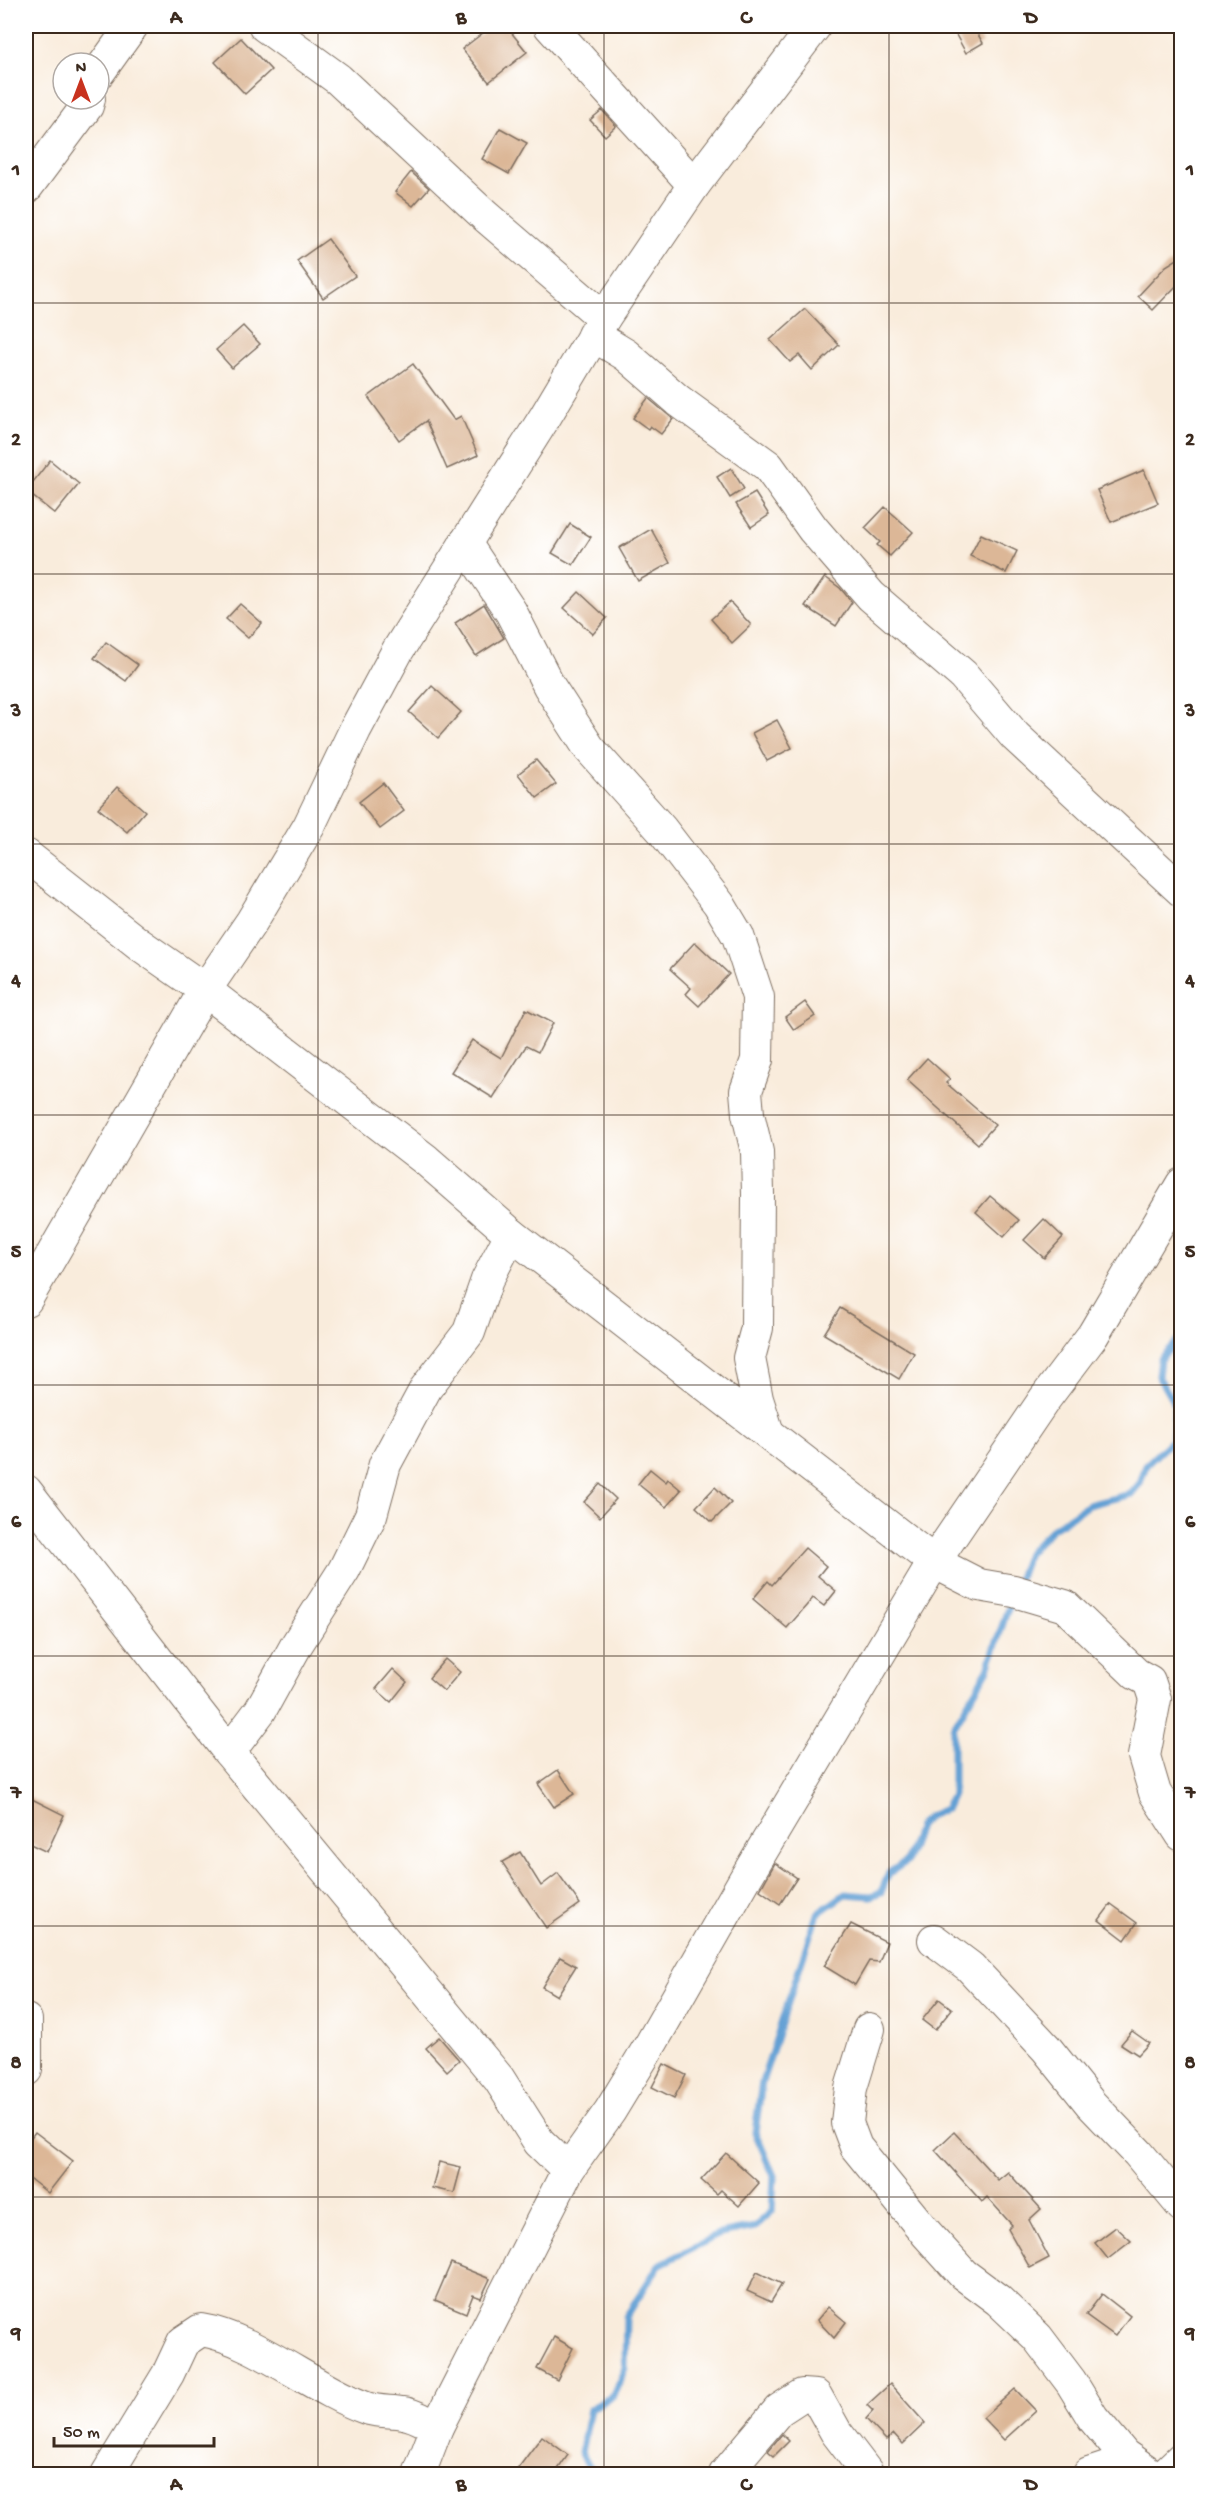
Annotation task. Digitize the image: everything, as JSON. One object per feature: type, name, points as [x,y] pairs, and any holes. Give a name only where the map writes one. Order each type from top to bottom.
[{"type":"street","points":[[111,55],[132,26]]},
{"type":"street","points":[[266,26],[338,79],[484,215],[626,355],[678,401],[768,466],[813,529],[871,596],[963,675],[1015,736],[1182,891]]},
{"type":"street","points":[[550,26],[694,186]]},
{"type":"street","points":[[26,1300],[205,990],[252,921],[309,826],[355,730],[398,650],[545,417],[598,326],[694,186],[815,26]]},
{"type":"street","points":[[26,188],[83,111]]},
{"type":"street","points":[[465,543],[511,612],[549,686],[589,748],[662,830],[719,904],[738,936],[758,997],[758,1060],[746,1091],[748,1114],[757,1152],[758,1194],[758,1328],[748,1358],[757,1399],[768,1433]]},
{"type":"street","points":[[26,855],[426,1160],[511,1234],[934,1562],[979,1585],[1014,1591],[1065,1606],[1136,1674],[1149,1681],[1155,1699],[1144,1755],[1155,1793],[1182,1835]]},
{"type":"street","points":[[420,2475],[437,2427],[568,2170],[610,2111],[652,2042],[745,1879],[934,1562],[1044,1400],[1093,1335],[1182,1185]]},
{"type":"street","points":[[229,1752],[260,1711],[297,1644],[344,1570],[371,1515],[385,1464],[426,1388],[469,1332],[487,1280],[511,1234]]},
{"type":"street","points":[[26,1491],[229,1752],[499,2079],[539,2142],[568,2170]]},
{"type":"street","points":[[934,1940],[970,1967],[1046,2048],[1091,2104],[1138,2153],[1182,2206]]},
{"type":"street","points":[[26,2020],[26,2070]]},
{"type":"street","points":[[868,2029],[851,2088],[848,2123],[856,2147],[926,2233],[963,2274],[998,2300],[1037,2337],[1071,2382],[1093,2418],[1141,2467]]},
{"type":"street","points":[[106,2475],[168,2374],[183,2342],[201,2330],[215,2332],[269,2357],[320,2387],[369,2409],[406,2413],[437,2427]]},
{"type":"street","points":[[724,2475],[779,2410],[802,2395],[816,2396],[836,2432],[868,2475]]},
{"type":"street","points":[[1165,2475],[1182,2458]]},
{"type":"street","points":[[1089,2475],[1141,2467]]},
{"type":"building","points":[[492,26],[506,26],[527,52],[489,82],[462,49]]},
{"type":"building","points":[[951,26],[973,26],[983,43],[966,53]]},
{"type":"building","points":[[241,38],[271,70],[245,94],[215,62]]},
{"type":"building","points":[[602,110],[616,126],[605,136],[590,120]]},
{"type":"building","points":[[500,128],[527,143],[509,174],[482,159]]},
{"type":"building","points":[[411,172],[429,188],[413,206],[395,192]]},
{"type":"building","points":[[328,239],[355,276],[323,298],[297,261]]},
{"type":"building","points":[[1182,256],[1182,280],[1153,310],[1138,296],[1166,266]]},
{"type":"building","points":[[805,309],[839,345],[812,370],[799,355],[790,362],[770,340]]},
{"type":"building","points":[[243,326],[260,344],[232,368],[216,350]]},
{"type":"building","points":[[413,364],[454,420],[461,416],[478,455],[447,469],[426,421],[399,440],[368,397]]},
{"type":"building","points":[[648,398],[673,419],[661,434],[650,426],[648,429],[633,418]]},
{"type":"building","points":[[50,460],[79,484],[55,514],[26,491]]},
{"type":"building","points":[[731,468],[744,489],[730,498],[717,477]]},
{"type":"building","points":[[1144,470],[1158,503],[1111,522],[1097,490]]},
{"type":"building","points":[[755,493],[769,515],[751,527],[736,504]]},
{"type":"building","points":[[885,507],[913,532],[890,556],[877,545],[880,542],[865,528]]},
{"type":"building","points":[[570,524],[591,537],[573,565],[552,553]]},
{"type":"building","points":[[651,529],[670,563],[638,581],[619,548]]},
{"type":"building","points":[[981,534],[1017,551],[1006,573],[970,556]]},
{"type":"building","points":[[825,577],[840,588],[852,602],[836,626],[805,606]]},
{"type":"building","points":[[579,592],[607,618],[593,634],[564,608]]},
{"type":"building","points":[[730,602],[751,625],[732,643],[711,619]]},
{"type":"building","points":[[240,604],[262,623],[248,638],[226,619]]},
{"type":"building","points":[[484,604],[504,638],[476,656],[455,623]]},
{"type":"building","points":[[106,642],[138,665],[126,681],[94,658]]},
{"type":"building","points":[[432,686],[461,712],[438,738],[409,712]]},
{"type":"building","points":[[777,720],[792,748],[767,761],[752,733]]},
{"type":"building","points":[[536,760],[556,784],[537,798],[518,774]]},
{"type":"building","points":[[383,783],[404,811],[380,829],[359,802]]},
{"type":"building","points":[[117,787],[145,811],[127,832],[98,808]]},
{"type":"building","points":[[695,942],[729,974],[699,1006],[686,994],[691,988],[670,969]]},
{"type":"building","points":[[805,1002],[815,1016],[794,1030],[785,1017]]},
{"type":"building","points":[[526,1009],[553,1023],[538,1052],[526,1046],[493,1098],[451,1072],[472,1040],[501,1058]]},
{"type":"building","points":[[927,1058],[950,1079],[946,1083],[995,1125],[978,1144],[907,1080]]},
{"type":"building","points":[[990,1196],[1019,1220],[1004,1237],[976,1212]]},
{"type":"building","points":[[1044,1219],[1063,1237],[1044,1258],[1024,1240]]},
{"type":"building","points":[[840,1308],[914,1353],[899,1379],[824,1334]]},
{"type":"building","points":[[650,1469],[666,1482],[668,1479],[681,1490],[666,1507],[638,1484]]},
{"type":"building","points":[[600,1484],[616,1499],[600,1517],[584,1502]]},
{"type":"building","points":[[715,1487],[731,1503],[712,1522],[696,1507]]},
{"type":"building","points":[[805,1548],[826,1566],[818,1576],[836,1591],[824,1606],[813,1598],[787,1628],[753,1599],[768,1581],[772,1585]]},
{"type":"building","points":[[445,1659],[460,1672],[444,1691],[429,1678]]},
{"type":"building","points":[[393,1669],[407,1682],[391,1702],[376,1689]]},
{"type":"building","points":[[558,1770],[574,1794],[554,1807],[538,1784]]},
{"type":"building","points":[[26,1796],[64,1815],[47,1852],[26,1842]]},
{"type":"building","points":[[520,1852],[541,1886],[558,1873],[580,1904],[546,1928],[502,1862]]},
{"type":"building","points":[[775,1863],[797,1878],[780,1904],[760,1890]]},
{"type":"building","points":[[1111,1904],[1137,1923],[1125,1940],[1099,1920]]},
{"type":"building","points":[[851,1924],[887,1942],[879,1962],[869,1961],[855,1985],[824,1966]]},
{"type":"building","points":[[560,1957],[576,1966],[557,1996],[542,1987]]},
{"type":"building","points":[[939,1999],[952,2009],[935,2030],[922,2020]]},
{"type":"building","points":[[1132,2031],[1149,2043],[1138,2055],[1121,2044]]},
{"type":"building","points":[[439,2037],[459,2060],[447,2071],[426,2048]]},
{"type":"building","points":[[664,2064],[686,2075],[674,2098],[652,2087]]},
{"type":"building","points":[[35,2132],[73,2161],[48,2193],[26,2176],[26,2144]]},
{"type":"building","points":[[954,2132],[998,2180],[1008,2172],[1041,2209],[1029,2220],[1049,2258],[1030,2268],[1008,2229],[1012,2225],[987,2197],[982,2202],[935,2150]]},
{"type":"building","points":[[726,2153],[759,2183],[739,2206],[721,2190],[717,2194],[701,2180]]},
{"type":"building","points":[[439,2162],[461,2167],[454,2193],[432,2188]]},
{"type":"building","points":[[1116,2227],[1131,2241],[1108,2259],[1095,2243]]},
{"type":"building","points":[[451,2263],[490,2279],[481,2298],[473,2295],[466,2313],[435,2300]]},
{"type":"building","points":[[757,2272],[782,2284],[771,2302],[747,2291]]},
{"type":"building","points":[[1102,2294],[1130,2316],[1115,2336],[1086,2315]]},
{"type":"building","points":[[828,2307],[846,2322],[834,2338],[817,2320]]},
{"type":"building","points":[[554,2337],[573,2348],[557,2380],[537,2369]]},
{"type":"building","points":[[890,2384],[925,2423],[903,2444],[894,2434],[886,2440],[866,2419],[873,2411],[867,2405]]},
{"type":"building","points":[[1015,2389],[1036,2411],[1004,2440],[983,2418]]},
{"type":"building","points":[[782,2434],[789,2441],[774,2456],[768,2451]]},
{"type":"building","points":[[542,2436],[568,2455],[554,2475],[513,2475]]},
{"type":"waterway","points":[[1017,1583],[1028,1553],[1052,1529],[1088,1505],[1131,1494],[1140,1483],[1146,1465],[1173,1439],[1175,1405],[1158,1376],[1160,1359],[1182,1336]]},
{"type":"waterway","points":[[593,2474],[581,2452],[590,2409],[613,2396],[625,2368],[626,2317],[659,2265],[720,2234],[755,2227],[772,2211],[774,2176],[755,2132],[762,2082],[817,1914],[845,1894],[871,1896],[881,1892],[889,1873],[907,1861],[919,1826],[929,1816],[945,1809],[953,1795],[953,1728],[988,1669],[1011,1599]]}]
